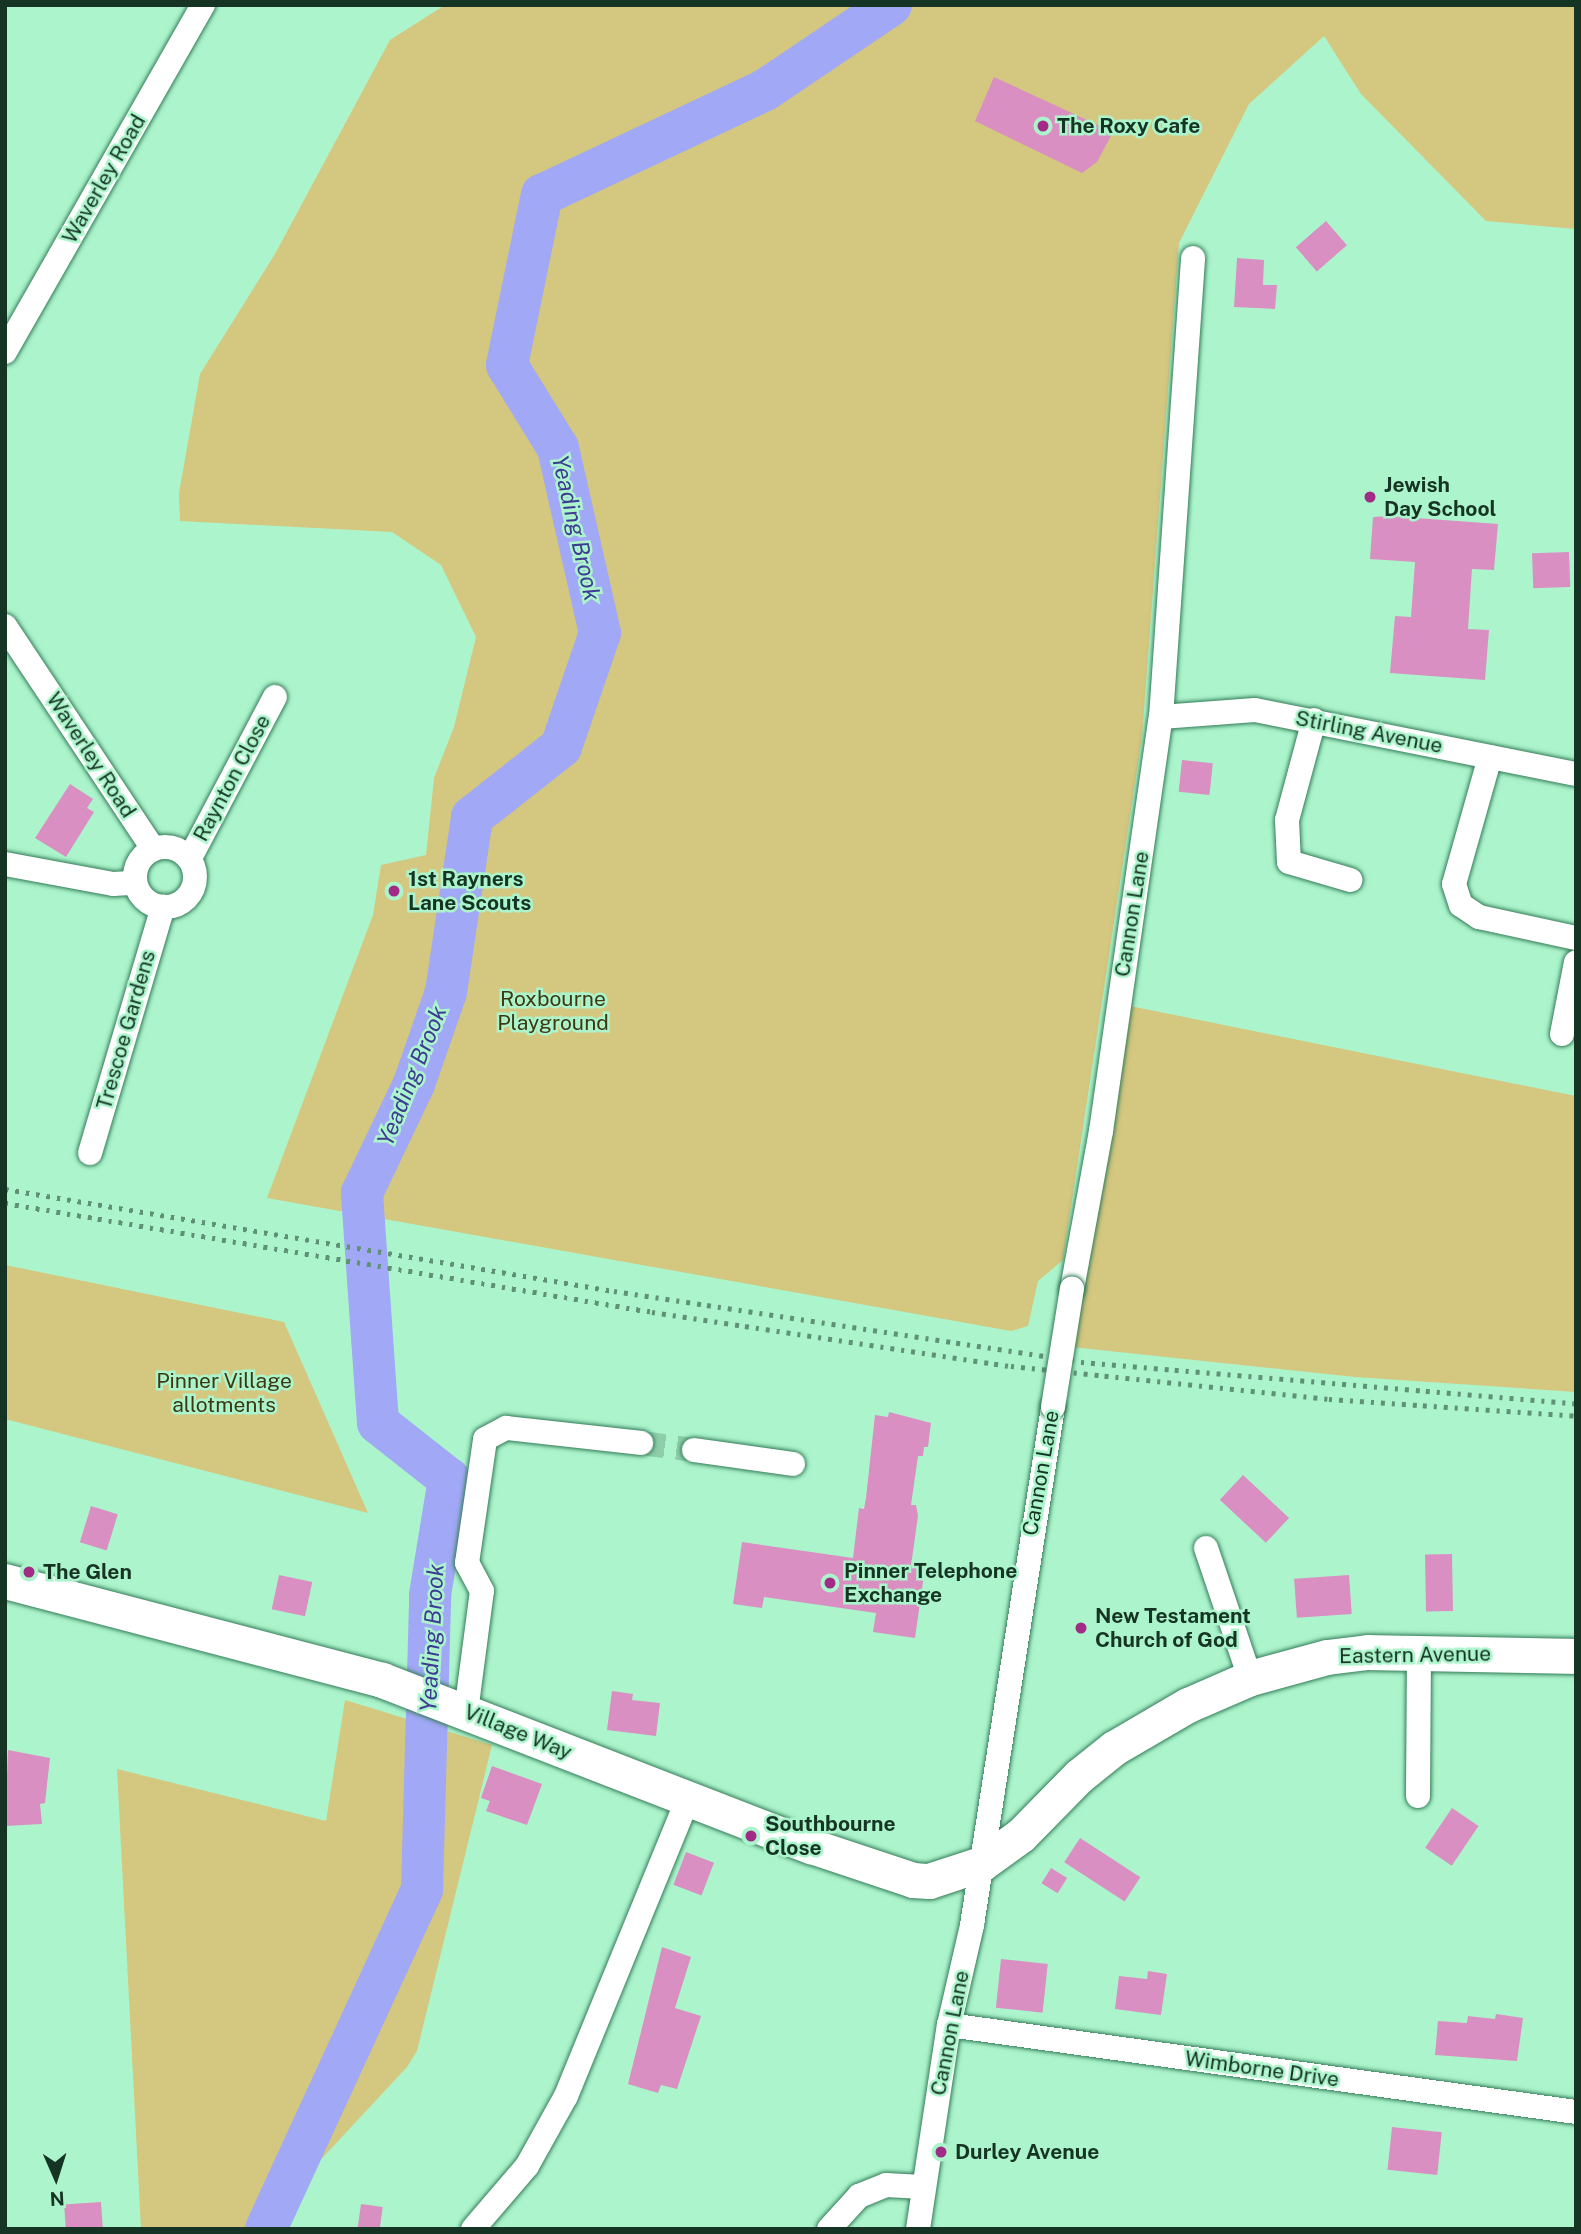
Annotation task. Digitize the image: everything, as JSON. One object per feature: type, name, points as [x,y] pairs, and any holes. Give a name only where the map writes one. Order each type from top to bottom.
[{"type":"street","name":"Waverley Road","points":[[5,352],[203,5]]},
{"type":"street","name":"Cannon Lane","points":[[918,2229],[949,2025],[981,1864],[1072,1289],[1101,1131],[1161,717],[1193,258]]},
{"type":"street","name":"Waverley Road","points":[[5,626],[153,849]]},
{"type":"street","name":"Raynton Close","points":[[190,858],[275,697]]},
{"type":"street","name":"Stirling Avenue","points":[[1161,717],[1255,710],[1576,774]]},
{"type":"street","points":[[1314,720],[1287,820],[1289,862],[1350,880]]},
{"type":"street","points":[[1490,757],[1454,884],[1461,905],[1479,917],[1576,938]]},
{"type":"street","points":[[173,848],[190,858],[196,875],[192,892],[179,905],[163,907],[145,900],[135,883],[139,862],[153,849],[173,848]]},
{"type":"street","points":[[5,864],[113,884],[135,883]]},
{"type":"street","name":"Trescoe Gardens","points":[[90,1153],[163,907]]},
{"type":"street","points":[[1562,1034],[1576,962]]},
{"type":"street","points":[[441,1701],[482,1591],[467,1563],[485,1439],[495,1430],[506,1427],[641,1443]]},
{"type":"street","points":[[694,1450],[793,1464]]},
{"type":"street","points":[[1206,1548],[1250,1678]]},
{"type":"street","name":"Village Way","points":[[5,1581],[441,1701],[688,1799],[913,1880],[938,1880],[981,1864]]},
{"type":"street","points":[[1418,1796],[1419,1651]]},
{"type":"street","name":"Eastern Avenue","points":[[981,1864],[1021,1835],[1079,1776],[1114,1748],[1188,1705],[1250,1678],[1327,1657],[1419,1651],[1576,1656]]},
{"type":"street","points":[[473,2229],[527,2166],[566,2096],[688,1799]]},
{"type":"street","name":"Wimborne Drive","points":[[949,2025],[1576,2112]]},
{"type":"street","points":[[829,2229],[859,2196],[886,2185],[923,2187]]},
{"type":"green space","name":"Roxbourne Playground","points":[[445,5],[1576,5],[1576,229],[1486,221],[1361,94],[1324,36],[1249,104],[1179,243],[1142,737],[1063,1260],[1038,1281],[1028,1326],[1011,1331],[267,1198],[373,915],[381,865],[426,855],[434,778],[454,727],[476,637],[441,565],[392,532],[180,521],[179,493],[200,374],[275,254],[390,40]]},
{"type":"green space","points":[[1130,1006],[1576,1096],[1576,1392],[1355,1377],[1071,1347]]},
{"type":"green space","name":"Pinner Village allotments","points":[[5,1265],[284,1322],[368,1513],[5,1419]]},
{"type":"green space","points":[[345,1700],[492,1745],[417,2051],[407,2067],[314,2167],[286,2229],[141,2229],[117,1769],[326,1821]]},
{"type":"building","name":"The Roxy Cafe","points":[[994,77],[1113,132],[1097,162],[1082,173],[975,121]]},
{"type":"building","points":[[1326,221],[1347,245],[1317,271],[1296,247]]},
{"type":"building","points":[[1237,258],[1264,260],[1263,285],[1277,285],[1275,309],[1234,307]]},
{"type":"building","points":[[1373,517],[1498,524],[1494,570],[1472,569],[1468,629],[1489,630],[1485,680],[1390,673],[1395,616],[1411,617],[1415,562],[1370,559]]},
{"type":"building","points":[[1569,552],[1570,587],[1533,588],[1532,553]]},
{"type":"building","points":[[1182,760],[1213,763],[1209,795],[1179,792]]},
{"type":"building","points":[[70,784],[93,799],[87,808],[94,812],[66,857],[35,838]]},
{"type":"building","points":[[889,1412],[931,1423],[928,1447],[924,1447],[923,1456],[918,1456],[911,1505],[916,1505],[918,1516],[911,1566],[925,1568],[915,1638],[873,1632],[876,1613],[764,1597],[762,1608],[733,1604],[742,1542],[853,1558],[859,1508],[864,1509],[866,1498],[875,1415],[888,1417]]},
{"type":"building","points":[[1243,1475],[1289,1518],[1266,1543],[1220,1500]]},
{"type":"building","points":[[91,1506],[118,1514],[107,1551],[80,1542]]},
{"type":"building","points":[[1425,1554],[1452,1554],[1453,1611],[1426,1611]]},
{"type":"building","points":[[279,1575],[312,1582],[305,1616],[272,1609]]},
{"type":"building","points":[[1349,1575],[1352,1614],[1297,1618],[1294,1579]]},
{"type":"building","points":[[612,1691],[633,1694],[632,1700],[660,1703],[656,1736],[607,1730]]},
{"type":"building","points":[[8,1750],[50,1758],[45,1803],[40,1804],[42,1824],[5,1826]]},
{"type":"building","points":[[492,1766],[542,1784],[527,1825],[486,1811],[490,1801],[481,1798]]},
{"type":"building","points":[[1452,1808],[1479,1826],[1452,1866],[1425,1848]]},
{"type":"building","points":[[1080,1838],[1140,1877],[1125,1902],[1064,1862]]},
{"type":"building","points":[[686,1852],[714,1863],[701,1895],[673,1885]]},
{"type":"building","points":[[1051,1868],[1067,1878],[1058,1893],[1041,1883]]},
{"type":"building","points":[[662,1947],[691,1957],[675,2008],[701,2016],[677,2089],[661,2085],[658,2093],[628,2084]]},
{"type":"building","points":[[1001,1959],[1048,1964],[1043,2013],[996,2008]]},
{"type":"building","points":[[1148,1971],[1167,1974],[1161,2015],[1115,2009],[1119,1976],[1147,1979]]},
{"type":"building","points":[[1496,2014],[1523,2018],[1517,2061],[1435,2055],[1438,2021],[1467,2023],[1468,2016],[1495,2019]]},
{"type":"building","points":[[1392,2127],[1442,2132],[1437,2175],[1388,2170]]},
{"type":"building","points":[[101,2202],[103,2229],[66,2229],[64,2205]]},
{"type":"building","points":[[361,2204],[383,2207],[380,2229],[358,2229]]},
{"type":"waterway","name":"Yeading Brook","points":[[266,2229],[422,1890],[430,1595],[449,1479],[378,1423],[362,1193],[414,1084],[446,992],[472,817],[561,747],[600,633],[558,448],[507,365],[542,195],[765,90],[891,5]]},
{"type":"tunnel","points":[[641,1443],[694,1450]]},
{"type":"railway","points":[[5,1189],[614,1291],[1081,1362],[1576,1404]]},
{"type":"railway","points":[[5,1203],[652,1312],[1011,1366],[1329,1399],[1576,1416]]},
{"type":"place","name":"The Roxy Cafe","points":[[1043,126]]},
{"type":"place","name":"Jewish Day School","points":[[1370,497]]},
{"type":"place","name":"1st Rayners Lane Scouts","points":[[394,891]]},
{"type":"place","name":"The Glen","points":[[29,1572]]},
{"type":"place","name":"Pinner Telephone Exchange","points":[[830,1583]]},
{"type":"place","name":"New Testament Church of God","points":[[1081,1628]]},
{"type":"place","name":"Southbourne Close","points":[[751,1836]]},
{"type":"place","name":"Durley Avenue","points":[[941,2152]]}]
